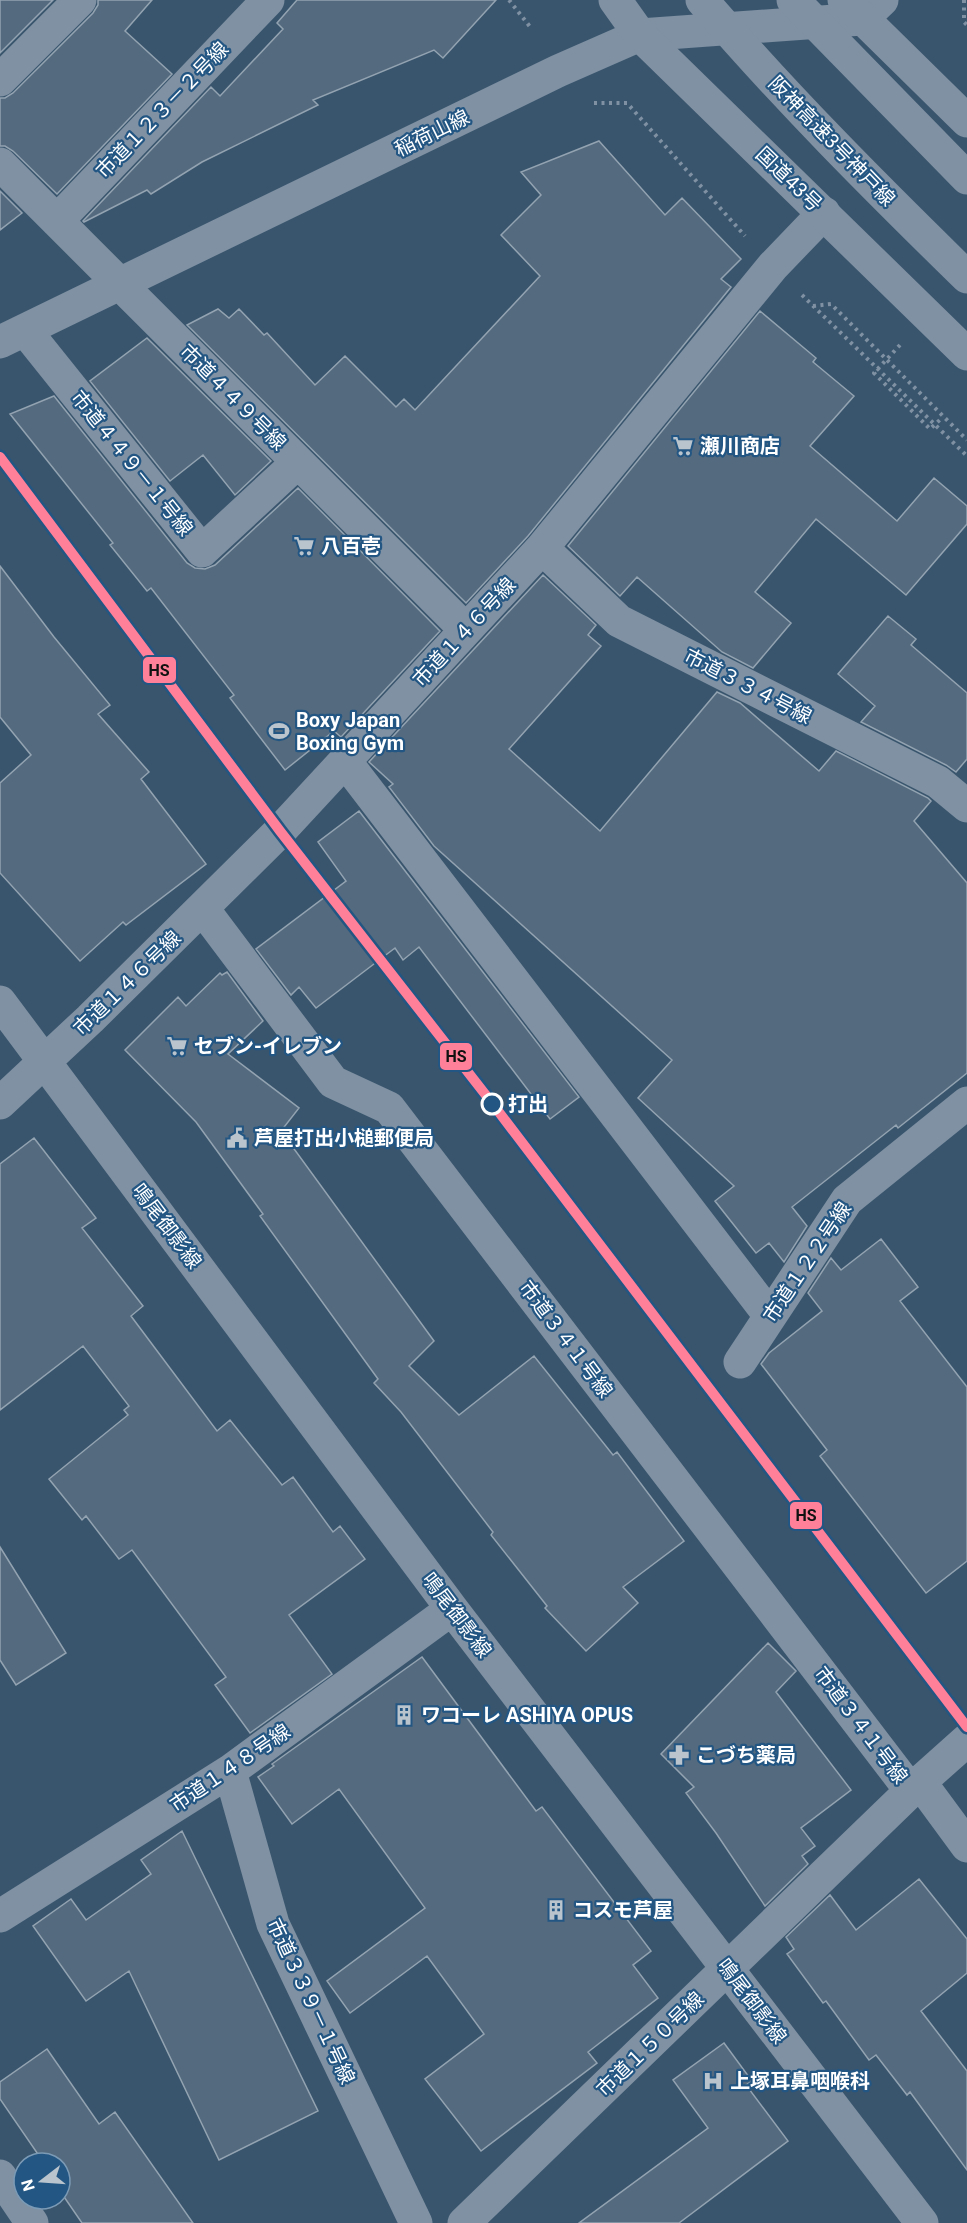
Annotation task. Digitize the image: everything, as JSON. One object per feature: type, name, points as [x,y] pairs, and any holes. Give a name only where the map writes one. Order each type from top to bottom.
[{"type":"highway","name":"国道43号","points":[[615,0],[640,35],[967,354]]},
{"type":"highway","name":"阪神高速3号神戸線","points":[[702,0],[752,57],[905,217],[967,277]]},
{"type":"highway","points":[[793,0],[967,178]]},
{"type":"highway","points":[[863,6],[967,122]]},
{"type":"street","points":[[0,80],[80,0]]},
{"type":"street","name":"市道１２３－２号線","points":[[57,221],[268,0]]},
{"type":"street","name":"稲荷山線","points":[[13,336],[558,71],[640,35],[863,6]]},
{"type":"street","name":"市道４４９号線","points":[[0,164],[466,630]]},
{"type":"street","name":"市道１４６号線","points":[[0,1103],[203,909],[345,761],[542,548],[773,267],[824,213]]},
{"type":"street","name":"市道４４９－１号線","points":[[13,336],[202,551],[298,462]]},
{"type":"street","name":"市道３３４号線","points":[[542,548],[619,621],[938,782],[967,806]]},
{"type":"street","points":[[345,761],[770,1316]]},
{"type":"street","name":"市道３４１号線","points":[[203,909],[333,1082],[389,1108],[916,1786],[967,1846]]},
{"type":"street","name":"鳴尾御影線","points":[[0,1002],[452,1609],[922,2223]]},
{"type":"street","name":"市道１２２号線","points":[[740,1362],[847,1200],[967,1103]]},
{"type":"street","name":"市道１４８号線","points":[[0,1916],[230,1771],[452,1609]]},
{"type":"street","name":"市道１５０号線","points":[[464,2223],[916,1786],[967,1740]]},
{"type":"street","name":"市道３３９－１号線","points":[[230,1771],[273,1924],[416,2223]]},
{"type":"street","points":[[0,2175],[32,2223]]},
{"type":"path","points":[[509,0],[531,28]]},
{"type":"path","points":[[964,0],[964,22],[967,25]]},
{"type":"path","points":[[813,306],[831,304],[967,440]]},
{"type":"path","points":[[930,429],[943,417]]},
{"type":"building","points":[[0,0],[53,0],[0,53]]},
{"type":"building","points":[[98,0],[152,0],[125,31],[172,74],[57,194],[13,151],[0,146],[0,98],[13,93],[93,13]]},
{"type":"building","points":[[297,0],[496,0],[443,58],[434,50],[313,100],[318,105],[202,162],[151,194],[147,190],[84,222],[211,87],[220,96],[283,29],[277,23]]},
{"type":"building","points":[[599,141],[665,215],[682,198],[741,259],[721,279],[731,287],[528,536],[466,603],[187,325],[218,309],[229,318],[239,309],[264,335],[267,333],[315,385],[345,356],[396,407],[404,399],[415,410],[540,276],[501,235],[541,195],[521,172]]},
{"type":"building","points":[[0,191],[22,213],[0,230]]},
{"type":"building","points":[[760,311],[816,358],[813,362],[854,396],[810,446],[897,521],[934,478],[967,506],[967,524],[906,595],[816,519],[755,592],[791,623],[753,668],[722,652],[637,577],[620,596],[568,546]]},
{"type":"building","points":[[147,338],[271,461],[235,495],[203,455],[170,481],[90,381]]},
{"type":"building","points":[[54,396],[187,563],[195,568],[205,569],[215,565],[298,488],[440,631],[341,737],[334,731],[285,770],[230,698],[234,695],[151,588],[147,591],[110,545],[113,543],[10,414]]},
{"type":"building","points":[[0,566],[110,705],[98,714],[149,772],[141,779],[206,864],[126,925],[123,922],[80,961],[0,873],[0,783],[31,755],[0,717]]},
{"type":"building","points":[[543,575],[596,625],[588,635],[601,646],[509,749],[600,831],[717,692],[740,703],[819,771],[836,751],[928,798],[931,801],[914,821],[967,883],[967,1073],[898,1128],[896,1125],[792,1207],[807,1226],[784,1262],[769,1243],[756,1253],[715,1201],[734,1186],[638,1098],[672,1060],[434,846],[389,787],[393,784],[369,762]]},
{"type":"building","points":[[888,616],[916,639],[911,645],[967,693],[967,759],[956,772],[861,722],[875,706],[838,674]]},
{"type":"building","points":[[359,811],[579,1097],[550,1119],[419,947],[403,960],[395,948],[316,1008],[299,987],[291,995],[256,949],[346,881],[318,842]]},
{"type":"building","points":[[227,972],[263,1021],[228,1054],[299,1108],[281,1131],[434,1341],[409,1366],[459,1415],[534,1356],[613,1455],[617,1452],[684,1541],[623,1587],[638,1603],[586,1651],[545,1608],[547,1606],[491,1535],[493,1532],[401,1412],[374,1383],[378,1379],[260,1216],[263,1214],[196,1122],[125,1050],[178,997],[186,1006],[220,973],[222,975]]},
{"type":"building","points":[[34,1138],[96,1218],[82,1228],[143,1306],[131,1316],[217,1431],[230,1420],[282,1485],[293,1477],[333,1532],[340,1526],[365,1559],[289,1615],[332,1674],[250,1733],[215,1685],[226,1677],[132,1550],[119,1559],[86,1516],[82,1520],[49,1479],[128,1415],[124,1410],[129,1406],[83,1346],[0,1410],[0,1164]]},
{"type":"building","points":[[881,1239],[918,1287],[900,1301],[967,1387],[967,1561],[926,1593],[820,1456],[827,1450],[761,1364],[769,1353],[822,1311],[808,1293],[831,1258],[841,1270]]},
{"type":"building","points":[[0,1547],[66,1653],[16,1685],[0,1660]]},
{"type":"building","points":[[768,1643],[796,1671],[776,1692],[851,1790],[801,1828],[815,1846],[802,1856],[808,1864],[765,1906],[686,1793],[694,1787],[661,1754]]},
{"type":"building","points":[[422,1657],[536,1811],[542,1807],[651,1951],[633,1965],[658,1998],[588,2052],[597,2063],[481,2151],[425,2079],[484,2034],[427,1956],[350,2013],[327,1981],[425,1908],[339,1789],[292,1824],[258,1777],[274,1766],[272,1764]]},
{"type":"building","points":[[182,1831],[318,2111],[219,2160],[129,1971],[86,2001],[33,1926],[71,1899],[86,1920],[151,1874],[141,1860]]},
{"type":"building","points":[[919,1879],[967,1939],[967,1973],[921,2011],[967,2071],[967,2170],[910,2092],[907,2095],[876,2055],[869,2060],[826,2001],[823,2003],[787,1954],[794,1949],[786,1937],[830,1895],[856,1930]]},
{"type":"building","points":[[724,2043],[752,2081],[746,2085],[788,2141],[679,2223],[579,2223],[708,2128],[673,2080]]},
{"type":"building","points":[[47,2049],[99,2124],[115,2112],[193,2223],[82,2223],[72,2208],[72,2151],[36,2151],[0,2099],[0,2082]]},
{"type":"transit line","name":"HS","points":[[0,457],[280,831],[492,1103],[967,1727]]},
{"type":"place","name":"瀬川商店","points":[[683,446]]},
{"type":"place","name":"八百壱","points":[[304,546]]},
{"type":"place","name":"Boxy Japan Boxing Gym","points":[[279,731]]},
{"type":"place","name":"セブン-イレブン","points":[[177,1046]]},
{"type":"place","name":"打出","points":[[492,1104]]},
{"type":"place","name":"芦屋打出小槌郵便局","points":[[237,1138]]},
{"type":"place","name":"ワコーレ ASHIYA OPUS","points":[[404,1715]]},
{"type":"place","name":"こづち薬局","points":[[679,1755]]},
{"type":"place","name":"コスモ芦屋","points":[[556,1910]]},
{"type":"place","name":"上塚耳鼻咽喉科","points":[[713,2081]]}]
